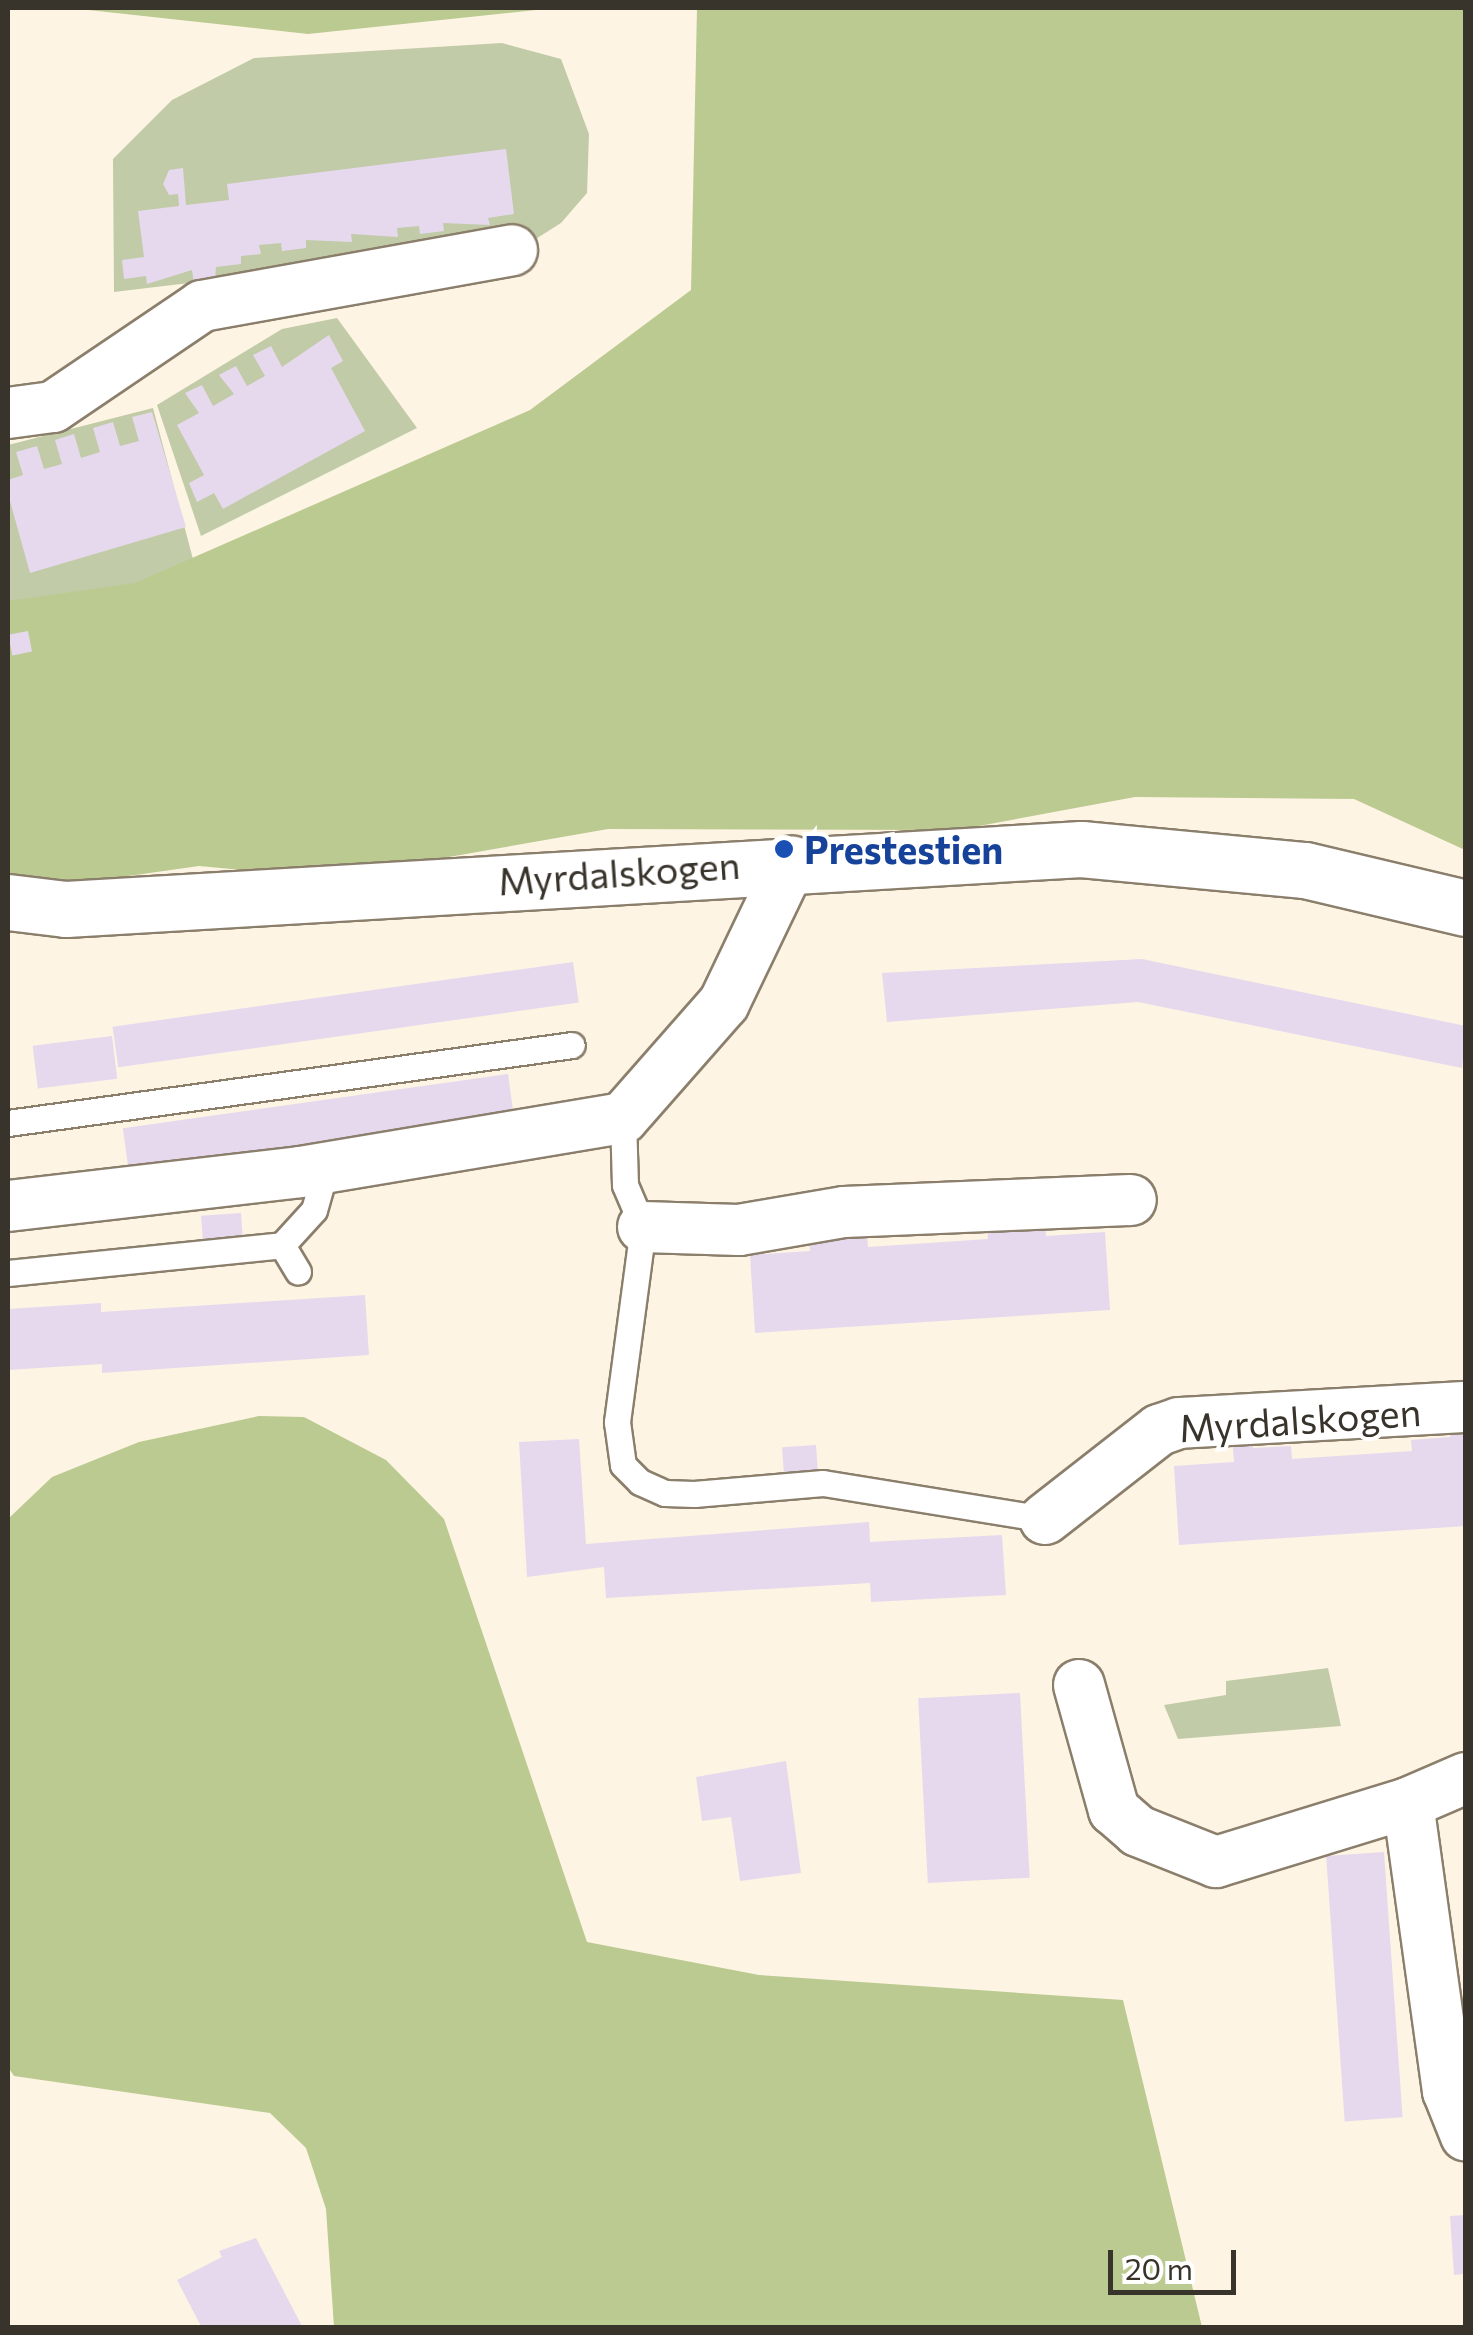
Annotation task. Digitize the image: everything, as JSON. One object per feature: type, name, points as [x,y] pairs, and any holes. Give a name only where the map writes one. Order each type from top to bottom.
[{"type":"main road","name":"Myrdalskogen","points":[[8,902],[66,908],[792,861],[1081,849],[1182,854],[1306,870],[1466,908]]},
{"type":"street","points":[[8,414],[53,407],[202,306],[512,250]]},
{"type":"street","points":[[8,1206],[326,1168],[623,1118],[724,1003],[792,861]]},
{"type":"street","points":[[643,1227],[738,1230],[844,1212],[1131,1200]]},
{"type":"street","name":"Myrdalskogen","points":[[1045,1519],[1159,1430],[1180,1423],[1466,1406]]},
{"type":"street","points":[[1079,1685],[1114,1810],[1138,1831],[1216,1862],[1408,1803],[1466,1778]]},
{"type":"street","points":[[1408,1803],[1448,2091],[1466,2136]]},
{"type":"lane","points":[[8,1123],[572,1045]]},
{"type":"lane","points":[[623,1118],[625,1184],[643,1227],[617,1422],[623,1465],[640,1482],[665,1493],[694,1494],[823,1483],[1045,1519]]},
{"type":"lane","points":[[8,1273],[282,1245],[314,1210],[326,1168]]},
{"type":"lane","points":[[282,1245],[298,1272]]},
{"type":"green space","points":[[70,8],[555,8],[308,34]]},
{"type":"green space","points":[[697,8],[1465,8],[1465,850],[1354,799],[1135,797],[957,830],[608,829],[329,878],[199,866],[8,893],[8,601],[135,583],[530,410],[691,290]]},
{"type":"green space","points":[[502,43],[561,59],[589,134],[587,193],[561,223],[531,242],[114,292],[113,159],[172,100],[254,58]]},
{"type":"green space","points":[[337,318],[417,428],[201,536],[157,405],[282,329]]},
{"type":"green space","points":[[153,408],[207,612],[8,683],[8,445]]},
{"type":"green space","points":[[259,1416],[304,1417],[386,1460],[444,1519],[587,1942],[759,1975],[1123,2000],[1202,2327],[334,2327],[326,2209],[306,2148],[270,2113],[14,2076],[8,2067],[8,1519],[52,1477],[139,1442]]},
{"type":"green space","points":[[1328,1668],[1341,1726],[1178,1739],[1164,1705],[1226,1695],[1226,1681]]},
{"type":"building","points":[[506,149],[514,214],[488,218],[490,225],[443,223],[444,231],[420,234],[419,226],[397,228],[398,237],[351,234],[352,242],[306,240],[306,248],[282,251],[281,243],[259,245],[261,254],[241,256],[241,264],[216,267],[214,290],[195,292],[192,270],[147,284],[146,276],[124,279],[122,260],[144,257],[138,211],[179,206],[178,194],[169,195],[163,184],[169,170],[183,168],[186,205],[229,200],[227,184]]},
{"type":"building","points":[[329,335],[343,361],[331,368],[365,431],[223,509],[214,493],[197,502],[189,483],[204,475],[177,425],[199,413],[185,393],[202,385],[213,406],[234,394],[219,375],[236,366],[247,386],[265,376],[253,355],[271,346],[282,367]]},
{"type":"building","points":[[152,412],[186,527],[30,573],[8,494],[8,480],[23,475],[16,452],[37,446],[44,469],[62,464],[55,440],[74,434],[81,458],[100,452],[93,428],[113,422],[120,446],[139,441],[132,417]]},
{"type":"building","points":[[28,631],[32,652],[12,655],[8,635]]},
{"type":"building","points":[[1142,959],[1466,1026],[1462,1068],[1138,1002],[887,1022],[882,973]]},
{"type":"building","points":[[573,962],[579,1003],[118,1067],[113,1027]]},
{"type":"building","points":[[112,1036],[117,1079],[38,1088],[33,1046]]},
{"type":"building","points":[[508,1074],[514,1118],[129,1172],[123,1128]]},
{"type":"building","points":[[1044,1208],[1046,1236],[1105,1232],[1110,1310],[755,1333],[750,1255],[810,1251],[808,1224],[867,1235],[868,1247],[988,1239],[987,1228]]},
{"type":"building","points":[[241,1213],[243,1242],[203,1245],[201,1216]]},
{"type":"building","points":[[365,1295],[369,1355],[102,1373],[102,1364],[8,1370],[8,1309],[101,1303],[101,1312]]},
{"type":"building","points":[[1466,1421],[1466,1526],[1179,1545],[1174,1466],[1234,1462],[1232,1435],[1252,1434],[1253,1448],[1291,1446],[1292,1459],[1412,1451],[1411,1440],[1450,1437],[1449,1422]]},
{"type":"building","points":[[579,1439],[586,1544],[869,1522],[870,1542],[1002,1535],[1006,1595],[871,1602],[870,1583],[606,1598],[604,1567],[527,1577],[519,1442]]},
{"type":"building","points":[[816,1445],[818,1473],[784,1475],[782,1447]]},
{"type":"building","points":[[1020,1693],[1030,1878],[928,1883],[918,1698]]},
{"type":"building","points":[[786,1761],[801,1873],[740,1881],[731,1817],[702,1821],[696,1777]]},
{"type":"building","points":[[1384,1852],[1403,2117],[1345,2121],[1326,1856]]},
{"type":"building","points":[[1466,2215],[1466,2274],[1454,2275],[1450,2216]]},
{"type":"building","points":[[256,2238],[303,2328],[202,2328],[177,2280],[222,2257],[219,2251]]},
{"type":"place","name":"Prestestien","points":[[784,849]]}]
